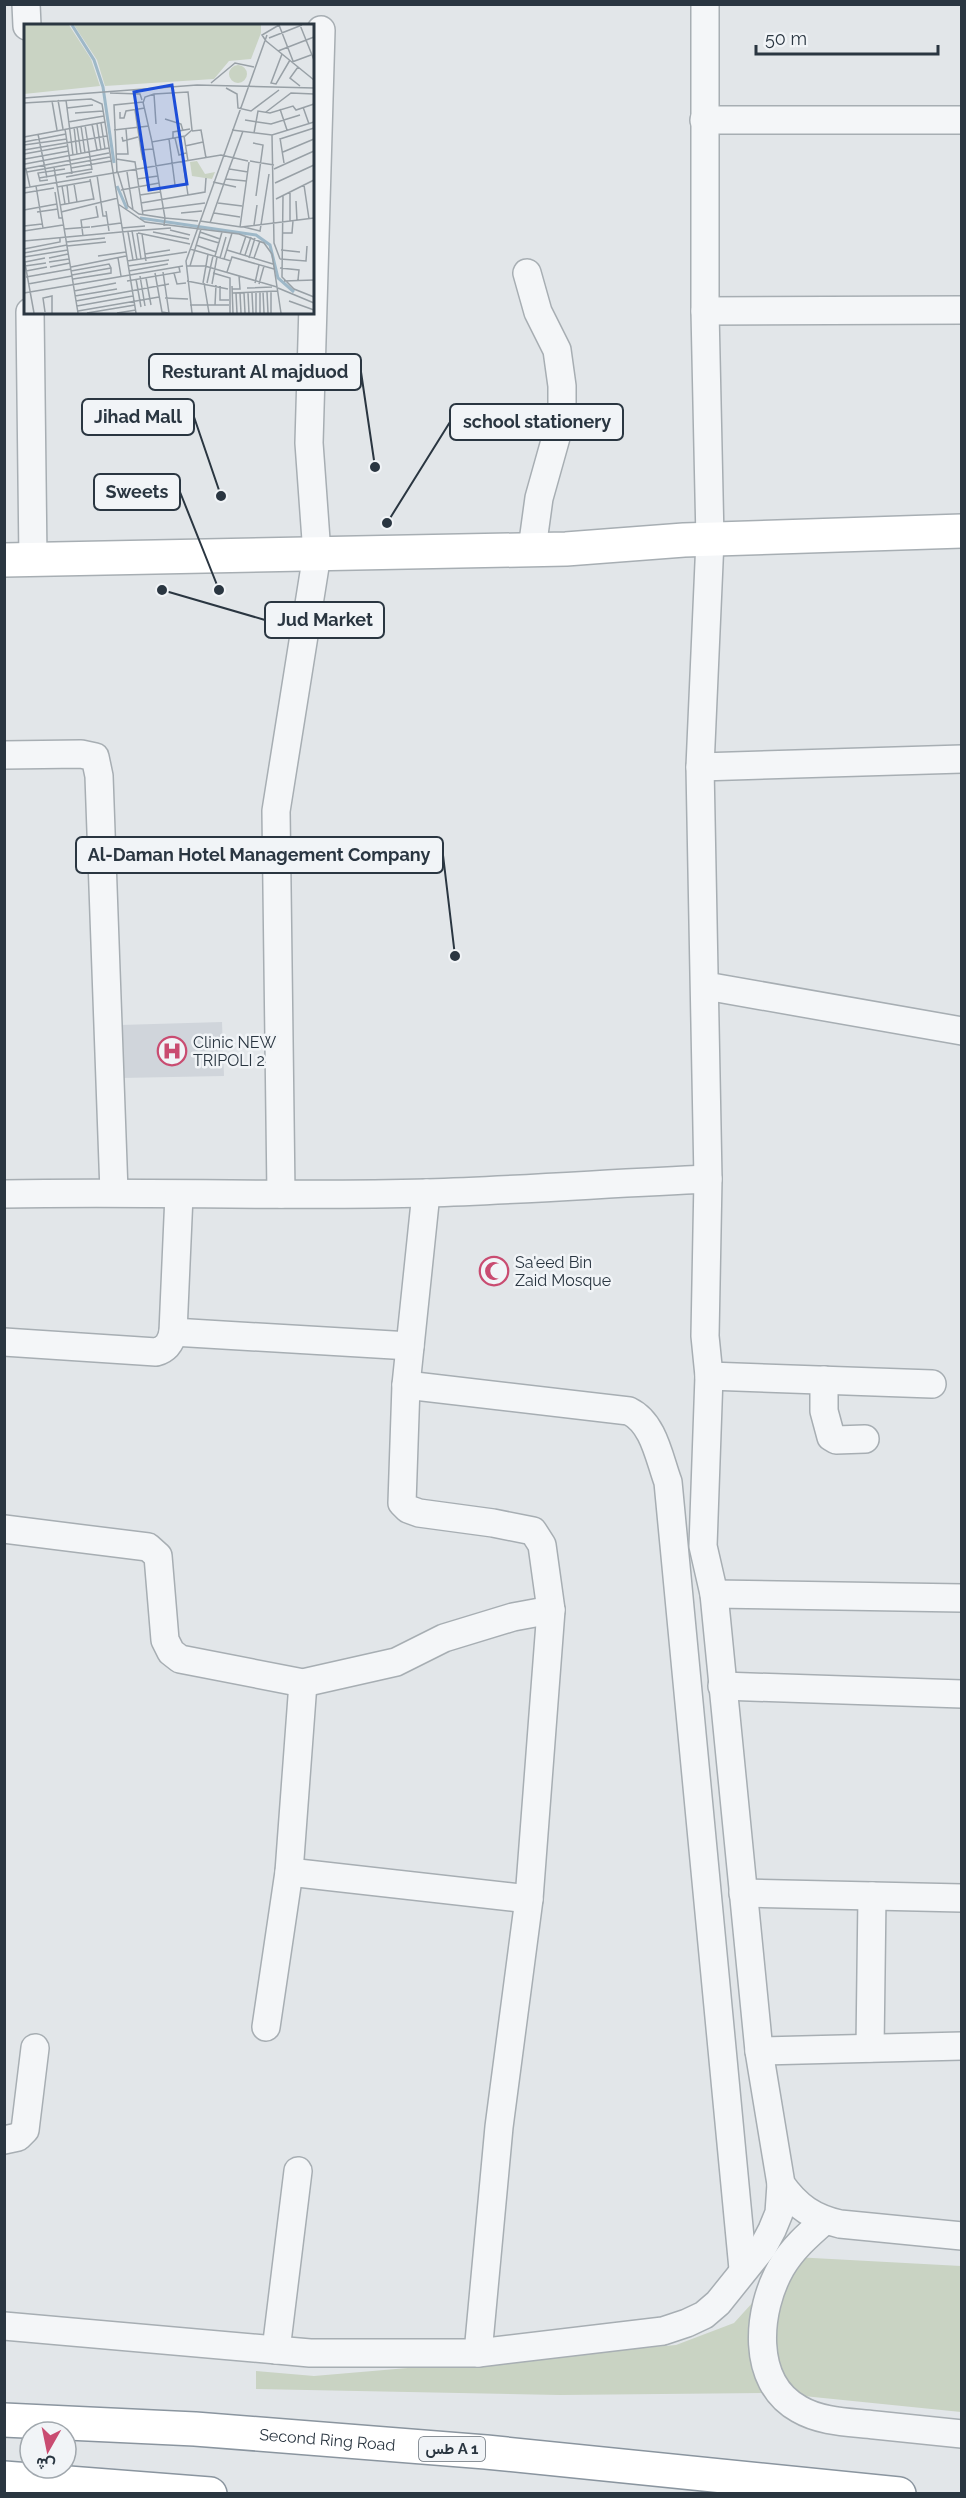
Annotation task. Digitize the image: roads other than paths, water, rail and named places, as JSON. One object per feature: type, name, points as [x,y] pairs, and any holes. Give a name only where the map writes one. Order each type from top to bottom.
[{"type":"main road","points":[[19,560],[532,549],[962,531]]},
{"type":"main road","name":"Second Ring Road","points":[[4,2420],[195,2429],[486,2452],[899,2493]]},
{"type":"main road","points":[[4,2478],[210,2493]]},
{"type":"street","points":[[26,4],[27,24]]},
{"type":"street","points":[[4,2326],[310,2354],[478,2353],[675,2328],[704,2315],[718,2303],[763,2247],[779,2213],[781,2184],[759,2051],[714,1594],[703,1546],[709,1376],[705,1336],[708,1179],[700,767],[710,540],[705,311],[705,4]]},
{"type":"street","points":[[314,271],[321,30]]},
{"type":"street","points":[[704,120],[962,120]]},
{"type":"street","points":[[527,273],[538,312],[557,350],[562,386],[562,416],[539,498],[532,549]]},
{"type":"street","points":[[705,311],[962,310]]},
{"type":"street","points":[[19,560],[30,314]]},
{"type":"street","points":[[281,1194],[276,811],[317,554],[309,443],[313,314]]},
{"type":"street","points":[[4,755],[81,754],[95,757],[99,776],[114,1192]]},
{"type":"street","points":[[700,767],[962,759]]},
{"type":"street","points":[[706,986],[962,1031]]},
{"type":"street","points":[[4,1194],[114,1192],[179,1195],[426,1192],[708,1179]]},
{"type":"street","points":[[426,1192],[406,1385],[402,1503],[408,1509],[419,1513],[533,1531],[542,1545],[551,1610],[529,1899],[499,2127],[478,2353]]},
{"type":"street","points":[[4,1342],[156,1352],[164,1350],[173,1332],[179,1195]]},
{"type":"street","points":[[173,1332],[411,1346]]},
{"type":"street","points":[[709,1376],[932,1384]]},
{"type":"street","points":[[824,1380],[824,1411],[831,1437],[836,1440],[865,1439]]},
{"type":"street","points":[[406,1385],[629,1411],[639,1416],[648,1427],[668,1482],[743,2270]]},
{"type":"street","points":[[4,1529],[148,1547],[158,1556],[165,1640],[171,1652],[180,1659],[303,1683],[396,1662],[444,1638],[513,1617],[551,1610]]},
{"type":"street","points":[[714,1594],[962,1598]]},
{"type":"street","points":[[266,2027],[289,1872],[303,1683]]},
{"type":"street","points":[[722,1686],[962,1694]]},
{"type":"street","points":[[289,1872],[529,1899]]},
{"type":"street","points":[[743,1893],[962,1898]]},
{"type":"street","points":[[870,2048],[872,1896]]},
{"type":"street","points":[[759,2051],[962,2046]]},
{"type":"street","points":[[4,2140],[18,2137],[25,2130],[34,2048]]},
{"type":"street","points":[[276,2350],[298,2171]]},
{"type":"street","points":[[781,2184],[792,2200],[807,2212],[824,2221],[962,2236]]},
{"type":"street","points":[[824,2221],[791,2253],[780,2270],[768,2306],[762,2348],[769,2376],[786,2399],[798,2409],[827,2419],[849,2433],[962,2434]]},
{"type":"place","name":"Resturant Al majduod","points":[[375,467]]},
{"type":"place","name":"Jihad Mall","points":[[221,496]]},
{"type":"place","name":"school stationery","points":[[387,523]]},
{"type":"place","name":"Jud Market","points":[[162,590]]},
{"type":"place","name":"Sweets","points":[[219,590]]},
{"type":"place","name":"Al-Daman Hotel Management Company","points":[[455,956]]},
{"type":"place","name":"Clinic NEW TRIPOLI 2","points":[[172,1051]]},
{"type":"place","name":"Sa'eed Bin Zaid Mosque","points":[[494,1271]]}]
